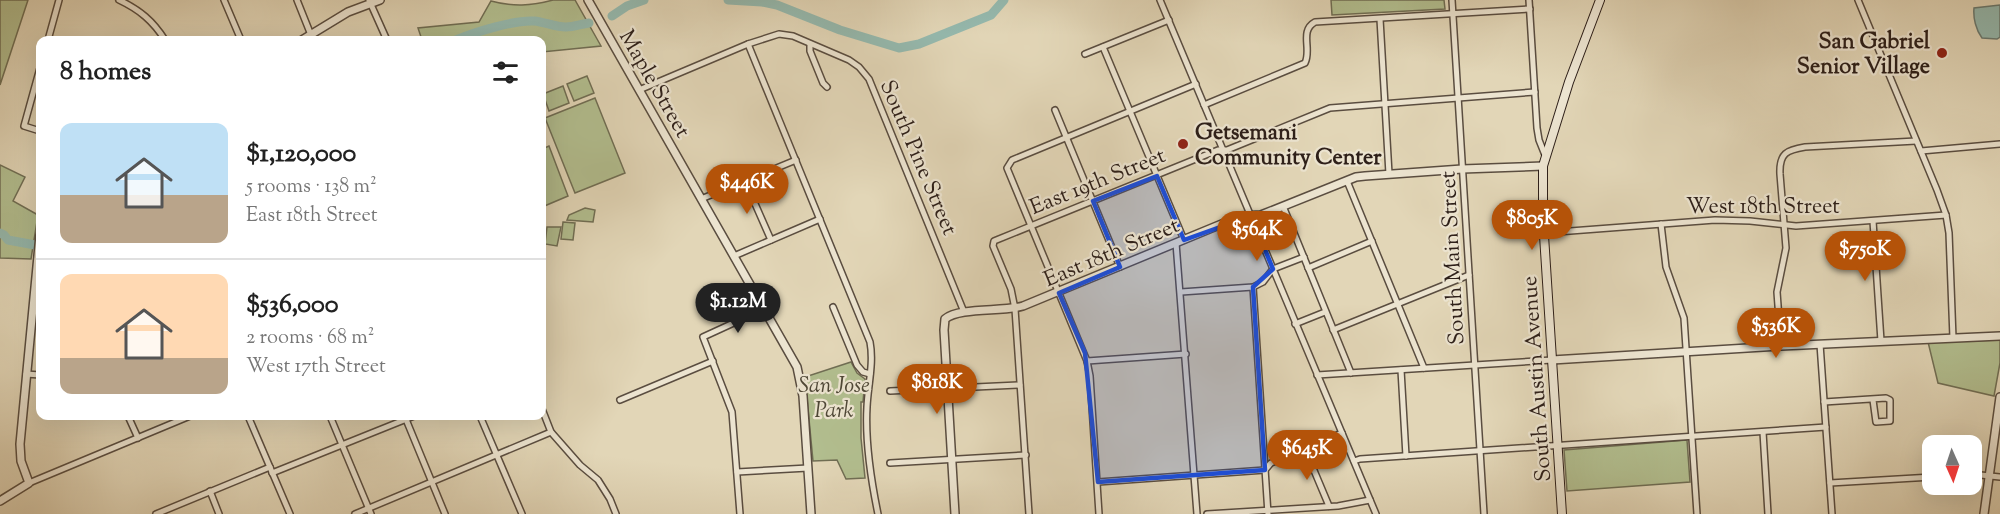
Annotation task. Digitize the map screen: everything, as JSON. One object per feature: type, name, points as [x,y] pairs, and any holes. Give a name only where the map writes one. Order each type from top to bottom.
[{"type":"main road","name":"South Austin Avenue","points":[[1562,514],[1544,232],[1543,166],[1569,81],[1600,0]]},
{"type":"street","points":[[49,36],[59,0]]},
{"type":"street","points":[[119,0],[134,7],[152,21],[162,36]]},
{"type":"street","points":[[224,0],[239,36]]},
{"type":"street","points":[[297,0],[311,35],[348,12],[380,0]]},
{"type":"street","name":"Maple Street","points":[[588,0],[797,367],[803,396],[811,514]]},
{"type":"street","points":[[1160,0],[1376,514]]},
{"type":"street","name":"South Main Street","points":[[1452,0],[1484,514]]},
{"type":"street","points":[[1529,0],[1539,140],[1545,155]]},
{"type":"street","points":[[1858,0],[1946,215],[1950,244],[1953,338]]},
{"type":"street","points":[[370,2],[385,36]]},
{"type":"street","points":[[1204,105],[1305,63],[1308,56],[1306,33],[1315,22],[1530,9]]},
{"type":"street","points":[[1380,19],[1389,174]]},
{"type":"street","points":[[1085,54],[1169,20]]},
{"type":"street","name":"South Pine Street","points":[[639,90],[772,36],[786,34],[849,60],[859,67],[868,79],[964,312]]},
{"type":"street","points":[[748,44],[870,342],[872,353],[867,419],[878,514]]},
{"type":"street","points":[[810,44],[810,51],[823,83],[827,87]]},
{"type":"street","points":[[1103,47],[1156,176],[1180,242],[1181,292],[1197,514]]},
{"type":"street","points":[[36,82],[24,126],[36,130]]},
{"type":"street","points":[[1099,514],[1090,376],[1087,361],[1009,176],[1007,165],[1012,160],[1196,84]]},
{"type":"street","name":"East 19th Street","points":[[1015,309],[1011,289],[992,242],[1218,150],[1227,150],[1330,108],[1535,92]]},
{"type":"street","points":[[1055,110],[1120,267]]},
{"type":"street","points":[[1781,346],[1777,292],[1785,255],[1780,165],[1786,153],[1805,147],[1916,141]]},
{"type":"street","points":[[1921,151],[2000,144]]},
{"type":"street","points":[[701,199],[796,160]]},
{"type":"street","points":[[1462,169],[1543,166]]},
{"type":"street","name":"East 18th Street","points":[[948,388],[945,319],[955,313],[1015,309],[1059,293],[1241,216],[1262,214],[1356,177],[1462,169]]},
{"type":"street","points":[[745,181],[771,240]]},
{"type":"street","points":[[1347,181],[1424,368]]},
{"type":"street","points":[[1283,206],[1351,373]]},
{"type":"street","name":"West 18th Street","points":[[1544,232],[1732,220],[1784,226],[1946,215]]},
{"type":"street","points":[[734,256],[820,219]]},
{"type":"street","points":[[1873,221],[1881,341]]},
{"type":"street","points":[[1661,224],[1666,267],[1684,318],[1697,514]]},
{"type":"street","points":[[1308,268],[1372,241]]},
{"type":"street","points":[[1181,292],[1253,287],[1263,282],[1273,269],[1304,257]]},
{"type":"street","points":[[1333,330],[1469,275]]},
{"type":"street","points":[[1253,287],[1268,512]]},
{"type":"street","points":[[834,307],[857,365],[863,372],[870,374]]},
{"type":"street","points":[[740,514],[732,412],[703,337],[764,309]]},
{"type":"street","points":[[1015,309],[1029,514]]},
{"type":"street","points":[[1295,324],[1325,312]]},
{"type":"street","points":[[29,483],[21,461],[20,444],[26,374],[36,313]]},
{"type":"street","points":[[1317,375],[1781,346],[2000,336]]},
{"type":"street","points":[[1820,344],[1832,514]]},
{"type":"street","points":[[1087,361],[1186,354]]},
{"type":"street","points":[[620,400],[713,361]]},
{"type":"street","points":[[1401,370],[1406,456]]},
{"type":"street","points":[[26,374],[36,375]]},
{"type":"street","points":[[890,391],[1020,385]]},
{"type":"street","points":[[948,388],[955,514]]},
{"type":"street","points":[[1824,402],[1886,398],[1890,400],[1890,421],[1876,422],[1873,400]]},
{"type":"street","points":[[1984,514],[2000,398]]},
{"type":"street","points":[[130,420],[138,438]]},
{"type":"street","points":[[0,501],[29,483],[181,420]]},
{"type":"street","points":[[250,420],[290,514]]},
{"type":"street","points":[[332,420],[370,511]]},
{"type":"street","points":[[156,514],[210,491],[342,445],[398,420]]},
{"type":"street","points":[[406,420],[445,514]]},
{"type":"street","points":[[482,420],[522,514]]},
{"type":"street","points":[[546,420],[551,432],[580,465],[598,480],[616,514]]},
{"type":"street","points":[[1354,461],[1826,428]]},
{"type":"street","points":[[355,514],[370,511],[551,432]]},
{"type":"street","points":[[1763,432],[1768,514]]},
{"type":"street","points":[[1098,482],[1265,470],[1271,463],[1341,433]]},
{"type":"street","points":[[1305,449],[1329,506]]},
{"type":"street","points":[[890,464],[1026,455]]},
{"type":"street","points":[[736,472],[808,468]]},
{"type":"street","points":[[1982,475],[2000,477]]},
{"type":"street","points":[[1830,483],[1922,478]]},
{"type":"street","points":[[210,491],[219,514]]},
{"type":"street","points":[[1208,514],[1338,506],[1370,500]]},
{"type":"street","points":[[1338,506],[1339,514]]},
{"type":"highlighted area","points":[[1157,176],[1184,240],[1251,216],[1273,269],[1253,287],[1265,470],[1098,482],[1085,353],[1059,293],[1120,267],[1093,201]]},
{"type":"green space","points":[[0,0],[28,0],[0,85]]},
{"type":"green space","points":[[553,0],[575,0],[601,46],[546,52],[546,36],[421,36],[418,28],[479,22],[491,1],[522,5]]},
{"type":"green space","points":[[1331,0],[1444,0],[1445,9],[1332,15]]},
{"type":"green space","points":[[587,76],[594,93],[574,101],[567,84]]},
{"type":"green space","points":[[563,86],[569,103],[549,111],[546,93]]},
{"type":"green space","points":[[595,98],[625,173],[575,193],[546,118]]},
{"type":"green space","points":[[549,146],[568,196],[546,205],[546,147]]},
{"type":"green space","points":[[0,165],[25,177],[13,201],[36,214],[36,228],[31,259],[0,258]]},
{"type":"green space","points":[[585,208],[595,210],[593,222],[567,220],[569,215]]},
{"type":"green space","points":[[563,222],[575,223],[573,240],[561,239]]},
{"type":"green space","points":[[547,227],[561,227],[557,246],[546,244]]},
{"type":"green space","points":[[2000,340],[2000,363],[1994,396],[1938,383],[1928,342]]},
{"type":"green space","name":"San Jose Park","points":[[851,362],[857,373],[865,379],[863,402],[861,402],[861,438],[865,478],[846,479],[837,460],[813,461],[805,377]]},
{"type":"green space","points":[[1687,440],[1690,482],[1567,491],[1564,450]]},
{"type":"water","points":[[2000,5],[2000,37],[1997,39],[1982,38],[1975,24],[1974,8]]},
{"type":"waterway","points":[[612,16],[627,6],[644,0]]},
{"type":"waterway","points":[[728,0],[777,5],[840,30],[899,48],[919,44],[991,15],[1004,0]]},
{"type":"waterway","points":[[467,36],[516,22],[534,21],[566,27],[589,23]]},
{"type":"waterway","points":[[0,233],[8,240],[35,245]]},
{"type":"place","name":"San Gabriel Senior Village","points":[[1942,53]]},
{"type":"place","name":"Getsemani Community Center","points":[[1183,144]]}]
